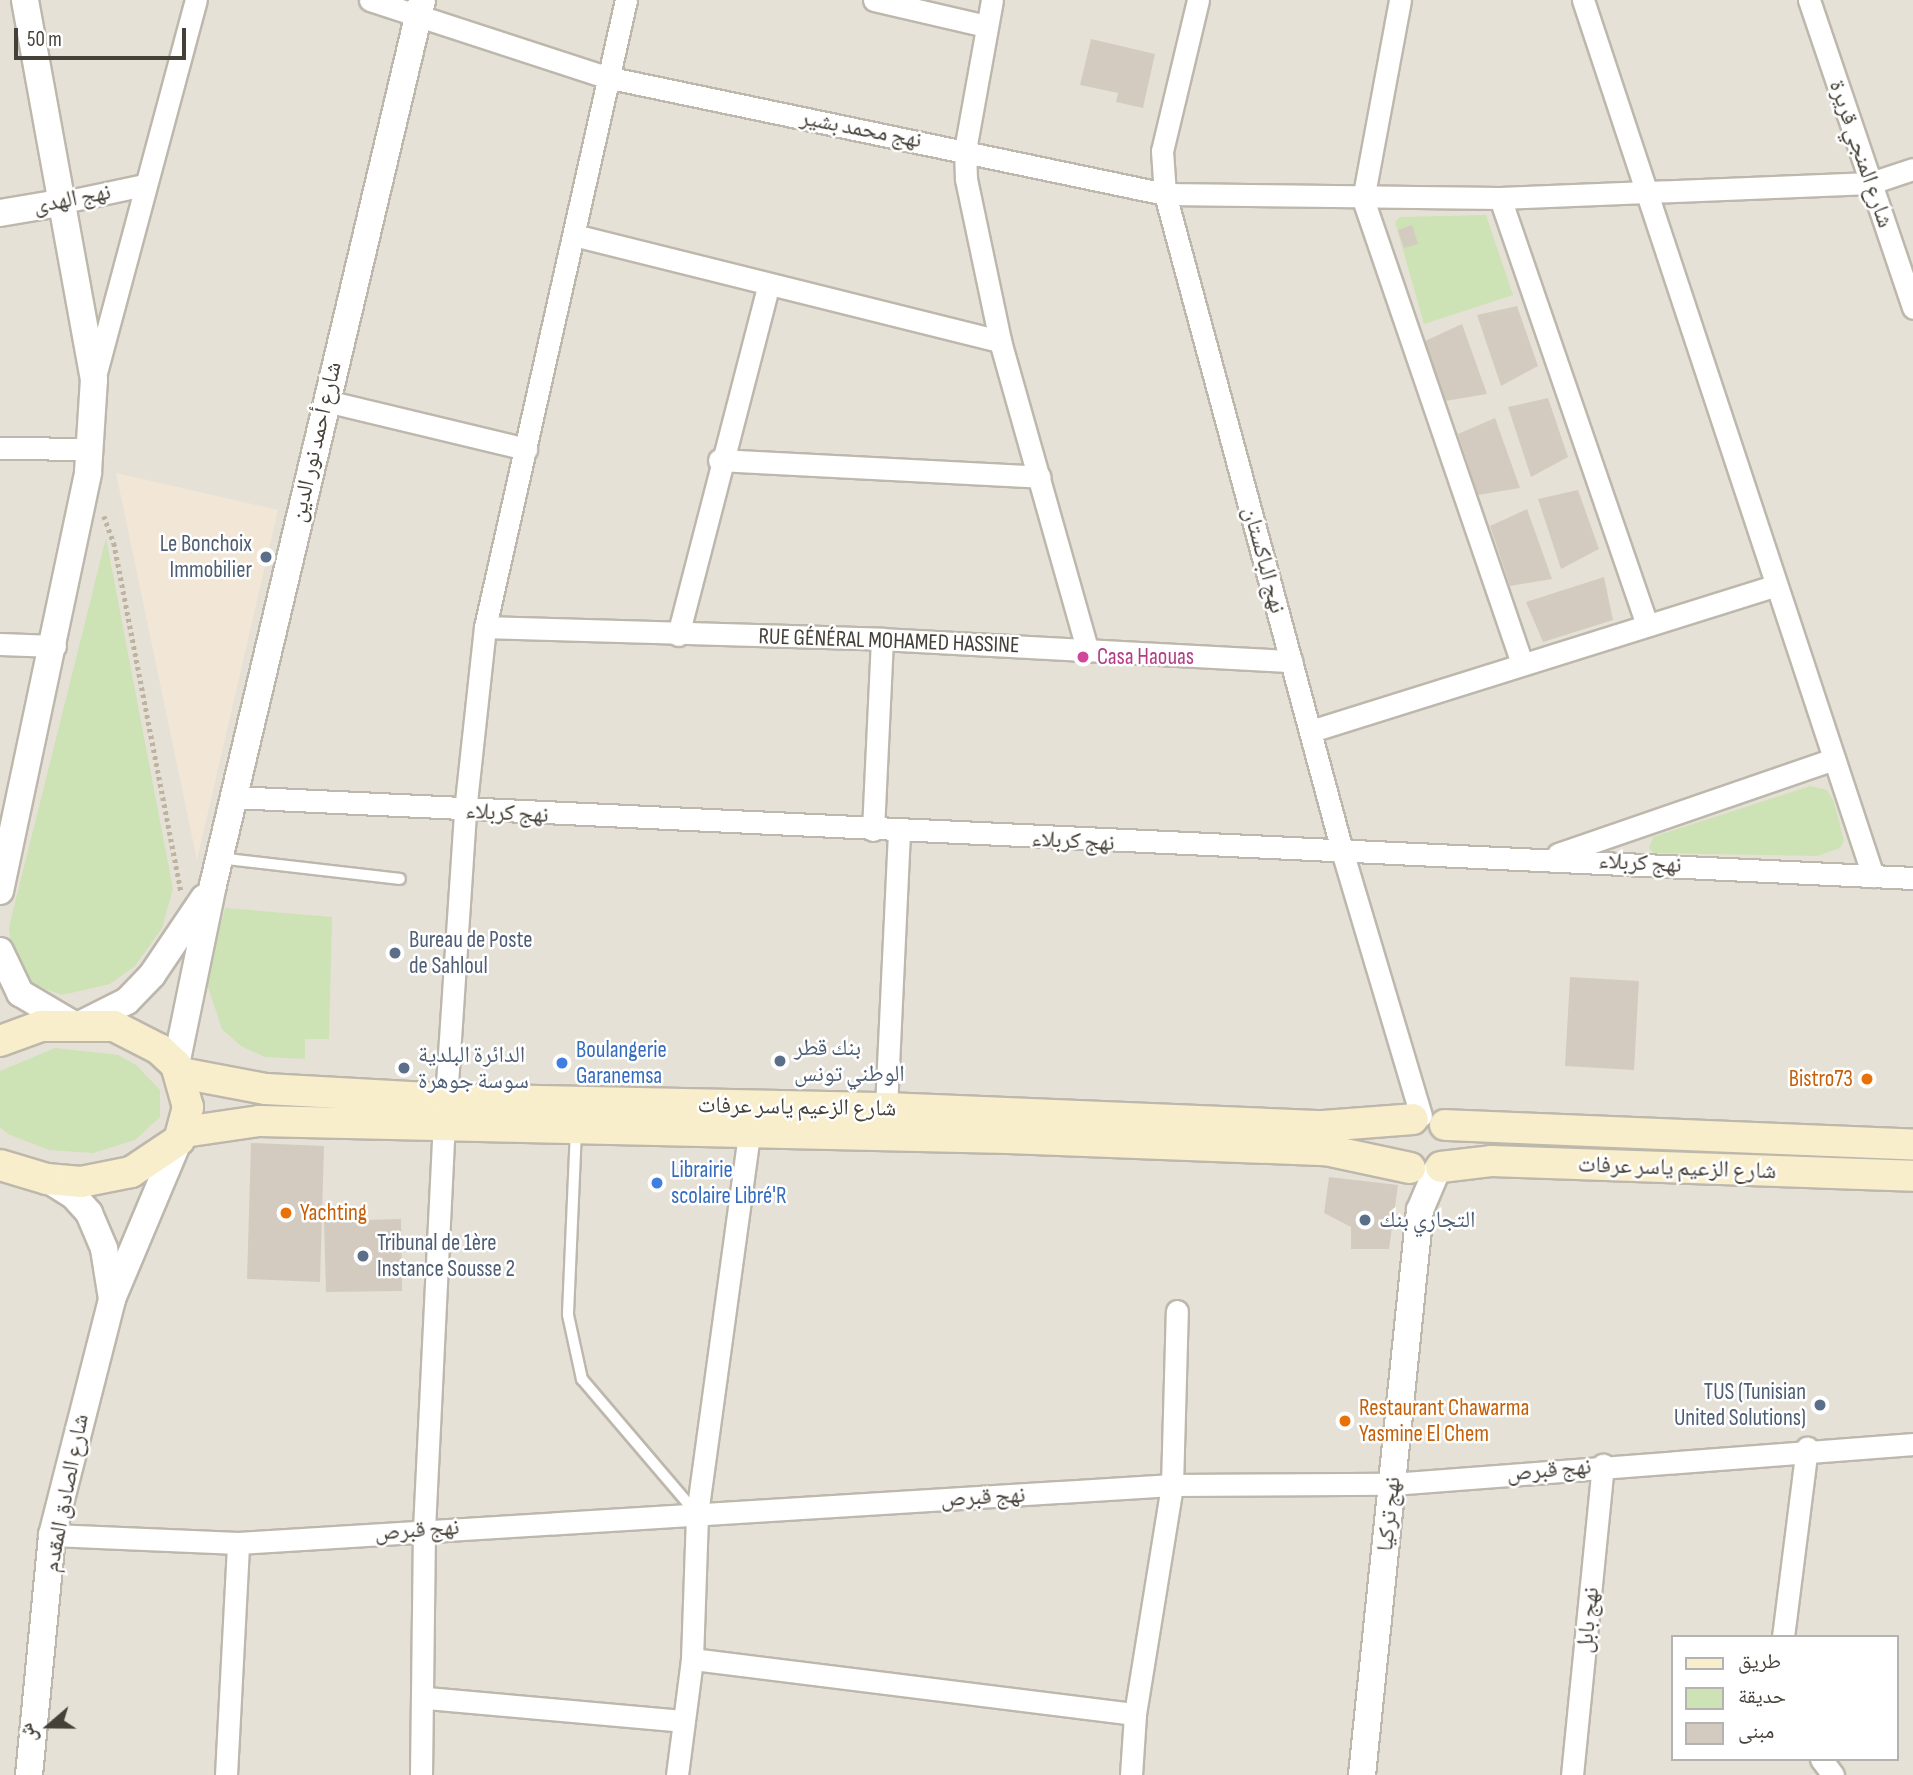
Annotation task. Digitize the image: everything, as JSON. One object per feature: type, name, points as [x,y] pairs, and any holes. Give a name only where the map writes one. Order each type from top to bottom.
[{"type":"main road","points":[[0,1041],[19,1031],[77,1023],[138,1035],[179,1069],[188,1107],[181,1136],[155,1160],[111,1178],[47,1180],[3,1171]]},
{"type":"main road","name":"شارع الزعيم ياسر عرفات","points":[[179,1069],[266,1089],[576,1130],[1326,1150],[1425,1169],[1492,1161],[1913,1176]]},
{"type":"main road","name":"شارع الزعيم ياسر عرفات","points":[[181,1136],[259,1121],[445,1113],[886,1108],[1323,1126],[1427,1120],[1913,1145]]},
{"type":"main road","points":[[1427,1120],[1452,1152],[1425,1169],[1399,1155],[1397,1138],[1427,1120]]},
{"type":"street","points":[[26,0],[59,202],[94,380]]},
{"type":"street","points":[[0,891],[7,833],[55,646],[88,461],[94,380],[124,280],[144,185],[196,0]]},
{"type":"street","name":"نهج محمد بشير","points":[[370,0],[420,9],[606,77],[1165,194],[1363,199],[1500,198],[1871,183],[1913,169]]},
{"type":"street","points":[[421,1775],[426,1698],[424,1529],[445,1113],[465,811],[485,627],[578,236],[606,77],[626,0]]},
{"type":"street","points":[[874,0],[986,26]]},
{"type":"street","points":[[992,0],[965,150],[1000,341],[1087,648]]},
{"type":"street","name":"نهج الباكستان","points":[[1198,0],[1162,151],[1165,194],[1343,854],[1427,1120]]},
{"type":"street","points":[[1400,0],[1363,199],[1522,663]]},
{"type":"street","points":[[1583,0],[1873,876]]},
{"type":"street","name":"شارع المنجي قريرة","points":[[1809,0],[1913,308]]},
{"type":"street","name":"شارع أحمد نور الدين","points":[[179,1069],[219,858],[420,9]]},
{"type":"street","name":"نهج الهدى","points":[[0,213],[144,185]]},
{"type":"street","points":[[1500,198],[1646,623]]},
{"type":"street","points":[[578,236],[768,286],[1000,341]]},
{"type":"street","points":[[678,635],[719,460],[768,286]]},
{"type":"street","points":[[326,401],[526,449]]},
{"type":"street","points":[[0,447],[88,461]]},
{"type":"street","points":[[719,460],[1040,477]]},
{"type":"street","points":[[1311,731],[1646,623],[1776,585]]},
{"type":"street","name":"RUE GÉNÉRAL MOHAMED HASSINE","points":[[485,627],[678,635],[882,639],[1291,661]]},
{"type":"street","points":[[873,830],[882,639]]},
{"type":"street","points":[[0,644],[55,646]]},
{"type":"street","points":[[1548,857],[1834,759]]},
{"type":"street","name":"نهج كربلاء","points":[[233,797],[1343,854],[1548,857],[1913,878]]},
{"type":"street","points":[[886,1108],[899,831]]},
{"type":"street","name":"شارع أحمد نور الدين","points":[[77,1023],[127,1001],[187,924],[213,885]]},
{"type":"street","points":[[0,951],[20,993],[77,1023]]},
{"type":"street","points":[[677,1775],[692,1659],[697,1514],[749,1134]]},
{"type":"street","name":"شارع الصادق المقدم","points":[[29,1775],[52,1535],[112,1299],[181,1136]]},
{"type":"street","name":"نهج تركيا","points":[[1362,1775],[1425,1169]]},
{"type":"street","name":"شارع الصادق المقدم","points":[[47,1180],[74,1195],[89,1213],[104,1249],[112,1299]]},
{"type":"street","points":[[1131,1775],[1135,1714],[1172,1485],[1177,1311]]},
{"type":"street","name":"نهج قبرص","points":[[52,1535],[238,1543],[424,1529],[1172,1485],[1392,1484],[1807,1448],[1913,1444]]},
{"type":"street","points":[[1783,1635],[1807,1448]]},
{"type":"street","name":"نهج بابل","points":[[1572,1775],[1604,1465]]},
{"type":"street","points":[[226,1775],[238,1543]]},
{"type":"street","points":[[692,1659],[1135,1714]]},
{"type":"street","points":[[426,1698],[683,1721]]},
{"type":"lane","points":[[219,858],[400,879]]},
{"type":"lane","points":[[576,1130],[568,1315],[582,1379],[697,1514]]},
{"type":"path","points":[[88,461],[114,543],[187,924]]},
{"type":"shaded area","points":[[0,0],[1913,0],[1913,1775],[0,1775]]},
{"type":"shaded area","name":"Le Bonchoix Immobilier","points":[[116,473],[278,510],[197,860]]},
{"type":"green space","points":[[1486,215],[1513,295],[1424,324],[1395,222],[1400,217]]},
{"type":"green space","points":[[106,538],[173,889],[162,928],[135,966],[110,984],[62,995],[36,986],[23,972],[11,950],[9,927]]},
{"type":"green space","points":[[1810,786],[1827,790],[1834,802],[1844,841],[1840,848],[1817,856],[1654,853],[1649,848],[1653,837]]},
{"type":"green space","points":[[225,908],[332,917],[329,1039],[305,1039],[305,1059],[265,1057],[241,1046],[222,1029],[206,981]]},
{"type":"green space","points":[[55,1048],[118,1055],[136,1065],[160,1090],[160,1117],[135,1140],[93,1153],[49,1150],[8,1134],[0,1127],[0,1071]]},
{"type":"building","points":[[1091,39],[1155,54],[1143,108],[1116,102],[1118,93],[1080,85]]},
{"type":"building","points":[[1412,225],[1418,244],[1404,248],[1398,230]]},
{"type":"building","points":[[1517,306],[1538,366],[1501,386],[1477,315]]},
{"type":"building","points":[[1462,324],[1487,394],[1445,401],[1425,341]]},
{"type":"building","points":[[1548,398],[1568,457],[1531,477],[1508,407]]},
{"type":"building","points":[[1495,418],[1520,488],[1478,495],[1458,434]]},
{"type":"building","points":[[1578,490],[1599,549],[1561,569],[1538,499]]},
{"type":"building","points":[[1527,509],[1552,579],[1510,586],[1490,526]]},
{"type":"building","points":[[1604,577],[1613,620],[1543,642],[1526,602]]},
{"type":"building","points":[[1570,977],[1639,981],[1634,1070],[1565,1066]]},
{"type":"building","name":"Yachting","points":[[251,1143],[324,1146],[320,1282],[247,1279]]},
{"type":"building","name":"التجاري بنك","points":[[1329,1177],[1398,1185],[1389,1249],[1351,1249],[1351,1227],[1324,1213]]},
{"type":"building","name":"Tribunal de 1ère Instance Sousse 2","points":[[401,1219],[402,1291],[326,1292],[324,1221]]},
{"type":"place","name":"Le Bonchoix Immobilier","points":[[266,557]]},
{"type":"place","name":"Casa Haouas","points":[[1083,657]]},
{"type":"place","name":"Bureau de Poste de Sahloul","points":[[395,953]]},
{"type":"place","name":"بنك قطر الوطني تونس","points":[[780,1061]]},
{"type":"place","name":"Boulangerie Garanemsa","points":[[562,1063]]},
{"type":"place","name":"الدائرة البلدية سوسة جوهرة","points":[[404,1068]]},
{"type":"place","name":"Bistro73","points":[[1867,1079]]},
{"type":"place","name":"Librairie scolaire Libré'R","points":[[657,1183]]},
{"type":"place","name":"Yachting","points":[[286,1213]]},
{"type":"place","name":"التجاري بنك","points":[[1365,1220]]},
{"type":"place","name":"Tribunal de 1ère Instance Sousse 2","points":[[363,1256]]},
{"type":"place","name":"TUS (Tunisian United Solutions)","points":[[1820,1405]]},
{"type":"place","name":"Restaurant Chawarma Yasmine El Chem","points":[[1345,1421]]}]
